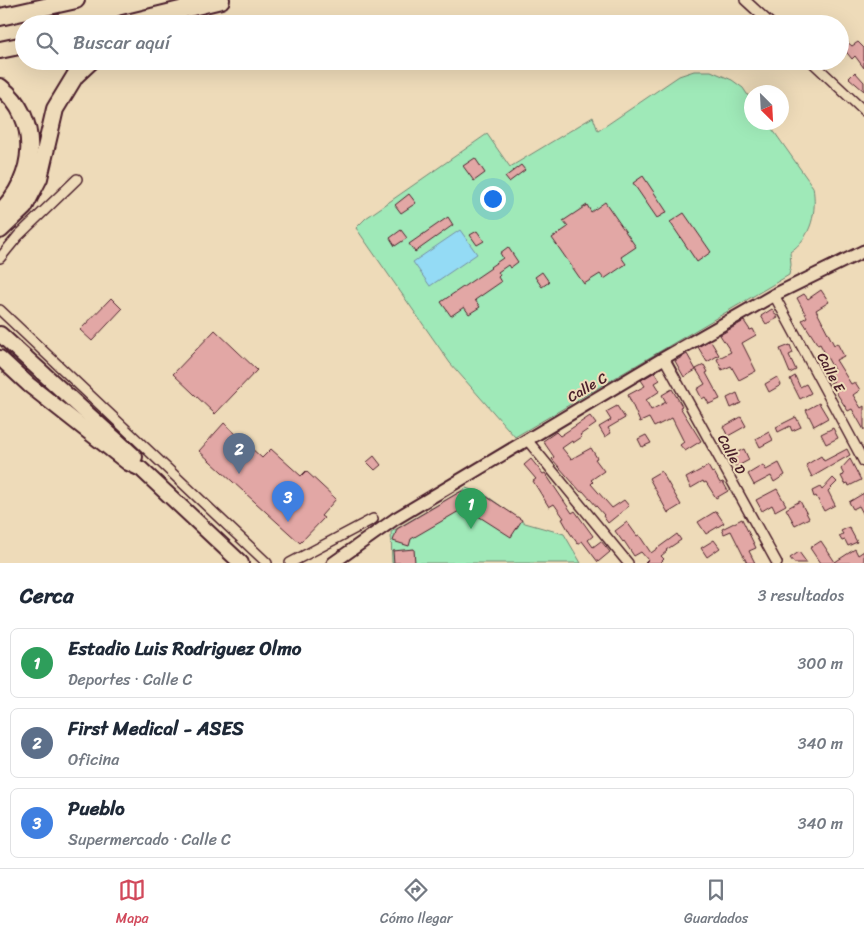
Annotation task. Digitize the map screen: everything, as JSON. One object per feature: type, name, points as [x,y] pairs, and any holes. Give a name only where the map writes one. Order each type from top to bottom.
[{"type":"highway","points":[[0,10],[47,1],[65,0]]},
{"type":"highway","points":[[0,17],[76,0]]},
{"type":"highway","points":[[159,15],[220,0]]},
{"type":"highway","points":[[189,15],[231,0]]},
{"type":"highway","points":[[0,50],[15,47]]},
{"type":"highway","points":[[0,230],[24,206],[39,178],[55,110],[75,76],[81,70]]},
{"type":"highway","points":[[0,87],[10,96],[21,114],[26,126],[30,149],[27,170],[22,183],[12,199],[0,212]]},
{"type":"main road","points":[[0,334],[134,456],[141,469]]},
{"type":"main road","points":[[0,358],[29,385],[128,463],[141,469],[241,563]]},
{"type":"street","points":[[745,0],[761,15]]},
{"type":"street","points":[[821,70],[864,111]]},
{"type":"street","points":[[0,258],[18,236],[77,179]]},
{"type":"street","name":"Calle C","points":[[333,563],[395,519],[664,358],[774,295],[864,251]]},
{"type":"street","name":"Calle E","points":[[774,295],[864,462]]},
{"type":"street","points":[[0,310],[267,563]]},
{"type":"street","name":"Calle D","points":[[664,358],[777,563]]},
{"type":"street","points":[[528,441],[628,563]]},
{"type":"street","points":[[290,563],[373,519]]},
{"type":"green space","points":[[694,71],[711,71],[732,80],[743,88],[744,130],[773,130],[813,187],[814,205],[811,223],[803,239],[790,252],[791,265],[789,275],[515,437],[450,363],[356,228],[366,218],[487,134],[510,167],[593,117],[598,131],[679,76]]},
{"type":"green space","points":[[466,488],[484,494],[525,523],[564,534],[581,563],[392,563],[391,532]]},
{"type":"water","points":[[460,230],[477,254],[430,286],[413,262]]},
{"type":"building","points":[[858,42],[864,48],[864,68],[855,56],[852,59],[849,55],[849,44],[852,46]]},
{"type":"building","points":[[855,72],[864,82],[864,91],[849,78]]},
{"type":"building","points":[[475,158],[485,173],[474,181],[463,166]]},
{"type":"building","points":[[521,165],[525,170],[509,182],[505,177]]},
{"type":"building","points":[[643,176],[667,212],[657,218],[633,183]]},
{"type":"building","points":[[409,194],[416,203],[401,213],[395,205]]},
{"type":"building","points":[[605,202],[636,247],[621,257],[626,264],[604,279],[600,274],[584,284],[552,238],[568,227],[563,221],[587,205],[591,212]]},
{"type":"building","points":[[684,213],[711,252],[697,262],[670,222]]},
{"type":"building","points":[[448,217],[453,225],[415,252],[409,244]]},
{"type":"building","points":[[401,230],[407,238],[395,246],[390,238]]},
{"type":"building","points":[[477,231],[484,241],[477,245],[470,235]]},
{"type":"building","points":[[508,247],[518,262],[510,268],[508,265],[498,272],[501,282],[475,300],[480,307],[469,314],[464,307],[451,316],[441,302],[491,268],[503,258],[500,253]]},
{"type":"building","points":[[542,272],[549,282],[542,287],[535,277]]},
{"type":"building","points":[[821,290],[829,302],[816,310],[834,345],[837,343],[844,356],[836,360],[851,384],[855,382],[860,390],[853,395],[861,408],[864,406],[864,430],[852,409],[848,411],[830,383],[834,381],[829,374],[834,370],[820,344],[818,345],[802,320],[807,317],[797,298],[804,294],[808,299]]},
{"type":"building","points":[[111,298],[122,309],[92,341],[80,330]]},
{"type":"building","points":[[772,309],[778,318],[766,324],[761,316]]},
{"type":"building","points":[[744,321],[750,330],[753,329],[756,335],[742,343],[756,371],[739,380],[731,366],[722,370],[717,359],[731,352],[720,335]]},
{"type":"building","points":[[215,330],[257,370],[215,414],[173,374]]},
{"type":"building","points":[[710,340],[719,355],[707,362],[698,347]]},
{"type":"building","points":[[790,345],[793,353],[789,355],[796,370],[790,373],[780,349]]},
{"type":"building","points":[[687,354],[696,370],[684,377],[675,361]]},
{"type":"building","points":[[704,365],[708,372],[706,373],[720,399],[709,404],[705,397],[702,399],[697,389],[705,384],[696,369]]},
{"type":"building","points":[[655,372],[660,380],[655,383],[660,391],[646,400],[651,410],[666,402],[662,395],[672,389],[682,406],[680,407],[701,441],[685,451],[680,445],[684,442],[672,418],[654,427],[649,418],[640,422],[628,395],[645,386],[641,380]]},
{"type":"building","points":[[795,376],[800,387],[806,384],[811,393],[800,399],[790,379]]},
{"type":"building","points":[[777,377],[781,385],[769,392],[765,384]]},
{"type":"building","points":[[737,393],[741,403],[731,408],[727,398]]},
{"type":"building","points":[[819,403],[828,418],[814,426],[806,410]]},
{"type":"building","points":[[617,406],[625,418],[608,428],[611,433],[605,437],[599,427],[611,420],[606,412]]},
{"type":"building","points":[[590,416],[596,424],[580,435],[582,437],[562,448],[571,459],[591,448],[597,458],[595,459],[604,471],[591,480],[593,482],[591,484],[612,508],[624,500],[629,506],[608,523],[604,515],[583,491],[581,492],[552,459],[554,457],[543,441],[556,432],[560,436]]},
{"type":"building","points":[[741,417],[746,426],[728,436],[723,427]]},
{"type":"building","points":[[796,417],[801,427],[792,431],[790,426],[778,432],[776,427]]},
{"type":"building","points":[[224,423],[262,458],[271,449],[301,476],[306,471],[336,499],[321,516],[324,518],[300,543],[199,451]]},
{"type":"building","points":[[833,428],[838,438],[826,444],[821,434]]},
{"type":"building","points":[[769,432],[773,440],[760,447],[756,439]]},
{"type":"building","points":[[646,435],[651,443],[642,447],[638,439]]},
{"type":"building","points":[[744,449],[749,460],[736,467],[730,456]]},
{"type":"building","points":[[847,449],[850,455],[812,477],[806,465],[821,456],[824,461]]},
{"type":"building","points":[[374,456],[381,465],[375,470],[367,462]]},
{"type":"building","points":[[531,459],[543,474],[545,473],[572,513],[575,511],[593,536],[588,540],[593,547],[601,541],[610,552],[598,562],[582,541],[578,544],[554,504],[549,507],[533,481],[536,479],[524,465]]},
{"type":"building","points":[[850,459],[861,480],[849,486],[848,483],[845,484],[841,476],[844,475],[841,469]]},
{"type":"building","points":[[779,463],[785,475],[774,482],[771,476],[754,485],[748,474],[763,465],[766,470]]},
{"type":"building","points":[[708,466],[720,483],[723,482],[728,491],[716,498],[706,482],[704,483],[703,481],[691,488],[686,478]]},
{"type":"building","points":[[661,471],[681,505],[668,513],[649,478]]},
{"type":"building","points":[[833,478],[837,482],[828,491],[835,505],[824,511],[812,491],[820,487],[822,490]]},
{"type":"building","points":[[777,489],[786,505],[775,511],[772,505],[762,511],[756,500]]},
{"type":"building","points":[[463,491],[476,493],[474,508],[466,507],[411,539],[409,546],[393,541],[397,529]]},
{"type":"building","points":[[864,493],[864,515],[859,506],[853,509],[849,502]]},
{"type":"building","points":[[487,497],[522,520],[511,537],[475,514]]},
{"type":"building","points":[[800,501],[809,518],[795,525],[786,509]]},
{"type":"building","points":[[716,511],[724,523],[706,534],[698,522]]},
{"type":"building","points":[[742,519],[756,548],[749,551],[755,563],[747,563],[731,531],[724,534],[722,529]]},
{"type":"building","points":[[627,522],[637,536],[639,535],[651,553],[677,534],[681,540],[666,550],[661,556],[664,559],[660,563],[645,563],[648,560],[641,552],[634,556],[615,531]]},
{"type":"building","points":[[849,527],[857,542],[848,546],[845,540],[842,541],[839,536],[843,534],[841,531]]},
{"type":"building","points":[[714,540],[720,548],[707,557],[701,548]]},
{"type":"building","points":[[821,541],[835,562],[855,549],[858,555],[864,551],[864,563],[820,563],[810,548]]},
{"type":"building","points":[[414,549],[415,563],[394,563],[393,551]]},
{"type":"building","points":[[799,552],[807,563],[794,563],[790,558]]},
{"type":"place","name":"First Medical - ASES","points":[[239,474]]},
{"type":"place","name":"Pueblo","points":[[288,522]]},
{"type":"place","name":"Estadio Luis Rodriguez Olmo","points":[[471,529]]}]
